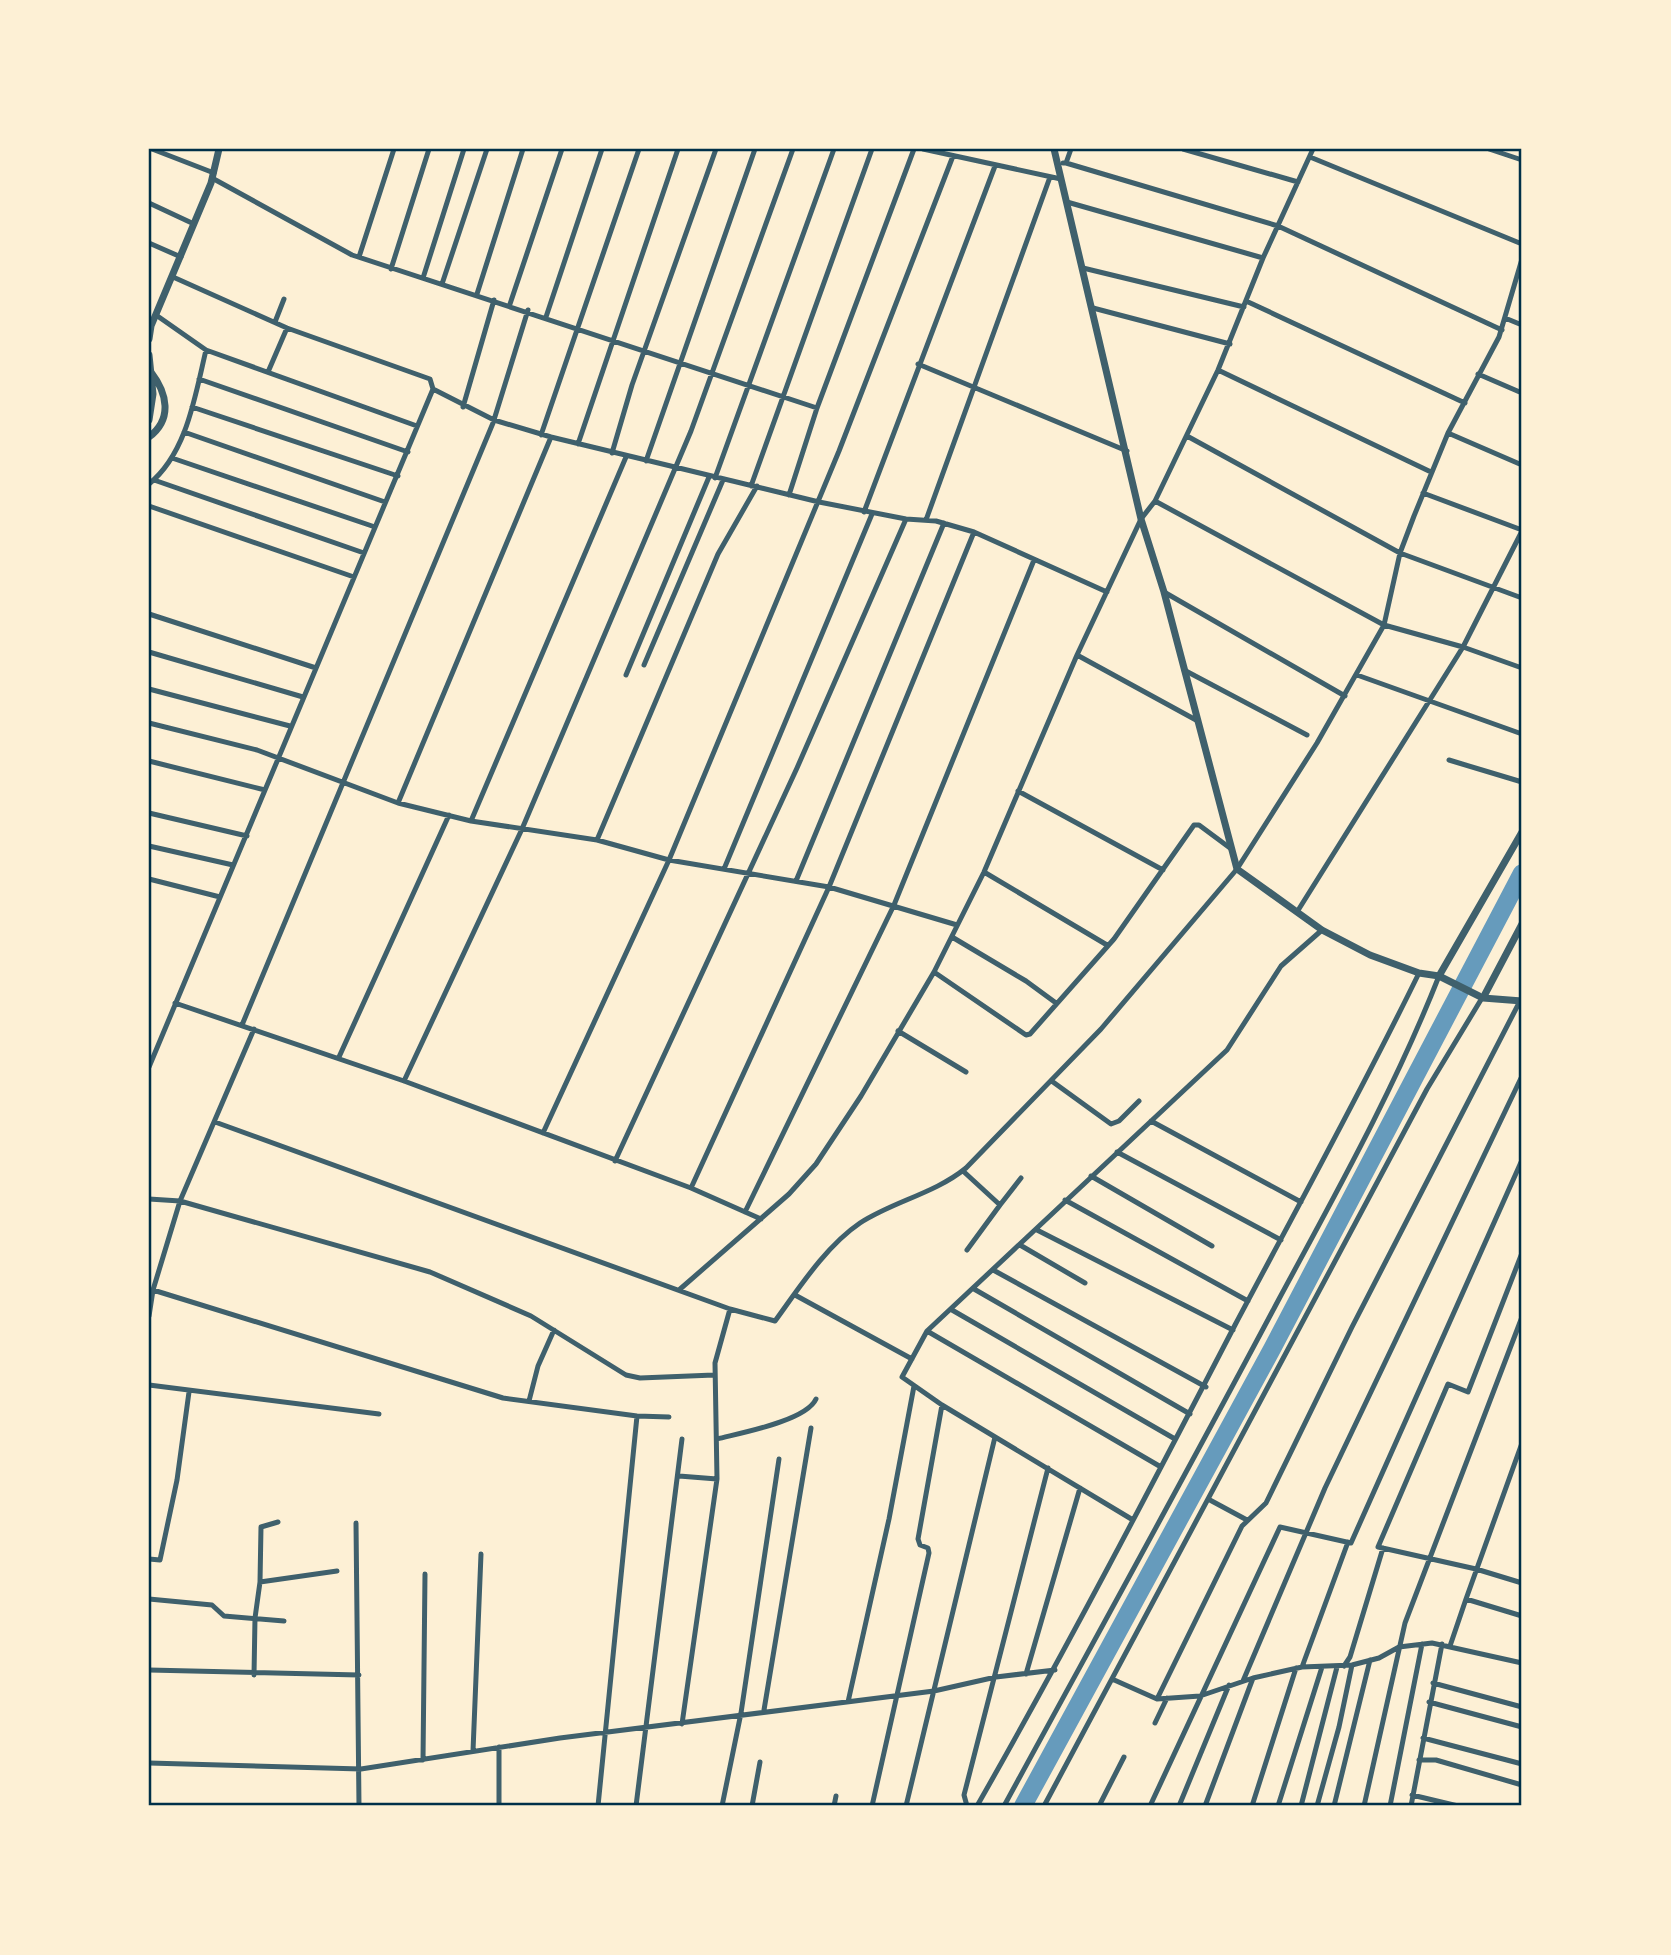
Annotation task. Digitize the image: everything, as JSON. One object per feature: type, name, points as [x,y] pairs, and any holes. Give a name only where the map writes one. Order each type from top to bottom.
[{"type":"street","points":[[152,149],[215,178],[359,257],[510,304],[817,408]]},
{"type":"street","points":[[149,339],[150,325],[176,278],[181,257],[215,178],[221,149]]},
{"type":"street","points":[[359,257],[394,149]]},
{"type":"street","points":[[391,269],[429,149]]},
{"type":"street","points":[[424,278],[464,149]]},
{"type":"street","points":[[442,284],[487,149]]},
{"type":"street","points":[[477,294],[523,149]]},
{"type":"street","points":[[510,304],[562,149]]},
{"type":"street","points":[[546,317],[602,149]]},
{"type":"street","points":[[541,435],[639,149]]},
{"type":"street","points":[[578,444],[678,149]]},
{"type":"street","points":[[612,453],[645,349],[716,149]]},
{"type":"street","points":[[646,461],[678,361],[755,149]]},
{"type":"street","points":[[404,1081],[522,829],[713,373],[793,149]]},
{"type":"street","points":[[626,675],[712,477],[834,149]]},
{"type":"street","points":[[597,840],[718,554],[754,486],[872,149]]},
{"type":"street","points":[[789,495],[817,408],[914,149]]},
{"type":"street","points":[[923,149],[1061,179]]},
{"type":"street","points":[[1054,149],[1141,519],[1164,592],[1237,869],[1322,930],[1370,955],[1419,973],[1441,976],[1481,997],[1521,1001],[1352,1327],[1266,1503],[1247,1520],[1157,1699]]},
{"type":"street","points":[[1066,163],[1071,149]]},
{"type":"street","points":[[1183,149],[1298,182]]},
{"type":"street","points":[[679,1290],[761,1219],[816,1164],[934,972],[984,872],[1077,655],[1141,519],[1155,500],[1230,344],[1263,258],[1313,149]]},
{"type":"street","points":[[1489,149],[1522,160]]},
{"type":"street","points":[[543,1133],[668,860],[819,502],[953,156]]},
{"type":"street","points":[[1310,157],[1522,244]]},
{"type":"street","points":[[1057,161],[1278,226],[1502,330]]},
{"type":"street","points":[[864,512],[995,166]]},
{"type":"street","points":[[926,520],[1050,177]]},
{"type":"street","points":[[149,202],[194,224]]},
{"type":"street","points":[[1067,202],[1263,258]]},
{"type":"street","points":[[149,243],[181,257]]},
{"type":"street","points":[[215,1122],[730,1309],[773,1322],[844,1236],[862,1222],[944,1186],[963,1171],[1053,1082],[1237,869],[1345,696],[1384,625],[1400,553],[1448,433],[1502,330],[1522,259]]},
{"type":"street","points":[[1083,268],[1245,304],[1465,403]]},
{"type":"street","points":[[149,1067],[152,1054],[247,836],[290,726],[433,389],[430,379],[424,376],[287,328],[176,278]]},
{"type":"street","points":[[275,323],[284,299]]},
{"type":"street","points":[[463,407],[494,300]]},
{"type":"street","points":[[1093,309],[1230,344]]},
{"type":"street","points":[[242,1025],[494,420],[528,310]]},
{"type":"street","points":[[156,314],[206,351],[417,426]]},
{"type":"street","points":[[1505,318],[1522,325]]},
{"type":"street","points":[[268,372],[287,328]]},
{"type":"street","points":[[206,351],[184,432],[172,457],[151,482],[364,553]]},
{"type":"street","points":[[149,355],[153,383],[153,405],[149,420]]},
{"type":"street","points":[[918,364],[1127,451]]},
{"type":"street","points":[[1218,370],[1431,472]]},
{"type":"street","points":[[1478,374],[1522,393]]},
{"type":"street","points":[[200,379],[408,452]]},
{"type":"street","points":[[149,437],[161,425],[165,408],[165,396],[153,383]]},
{"type":"street","points":[[433,389],[463,407],[494,420],[551,438],[872,514],[944,523],[974,532],[1107,592]]},
{"type":"street","points":[[192,407],[398,476]]},
{"type":"street","points":[[184,432],[384,502]]},
{"type":"street","points":[[1448,433],[1522,465]]},
{"type":"street","points":[[1187,436],[1400,553],[1522,598]]},
{"type":"street","points":[[398,803],[551,438]]},
{"type":"street","points":[[172,457],[375,527]]},
{"type":"street","points":[[471,821],[626,457]]},
{"type":"street","points":[[644,666],[723,480]]},
{"type":"street","points":[[1297,912],[1464,647],[1522,531],[1423,493]]},
{"type":"street","points":[[1155,500],[1384,625],[1464,647],[1522,668]]},
{"type":"street","points":[[149,506],[354,577]]},
{"type":"street","points":[[724,869],[872,514]]},
{"type":"street","points":[[615,1161],[906,519]]},
{"type":"street","points":[[796,881],[944,523]]},
{"type":"street","points":[[691,1188],[829,887],[974,532]]},
{"type":"street","points":[[745,1212],[894,905],[1034,560]]},
{"type":"street","points":[[1164,592],[1345,696]]},
{"type":"street","points":[[149,614],[316,668]]},
{"type":"street","points":[[149,652],[303,697]]},
{"type":"street","points":[[1077,655],[1196,720]]},
{"type":"street","points":[[1184,670],[1307,735]]},
{"type":"street","points":[[1357,675],[1429,703],[1522,734]]},
{"type":"street","points":[[149,690],[290,726]]},
{"type":"street","points":[[149,723],[277,758],[398,803],[471,821],[597,840],[668,860],[829,887],[957,925]]},
{"type":"street","points":[[1449,760],[1522,782]]},
{"type":"street","points":[[149,761],[265,790]]},
{"type":"street","points":[[1018,791],[1163,870]]},
{"type":"street","points":[[149,813],[247,836]]},
{"type":"street","points":[[339,1057],[449,815]]},
{"type":"street","points":[[934,972],[1026,1035],[1107,945],[1194,825],[1203,828],[1230,848]]},
{"type":"street","points":[[1003,1806],[1164,1515],[1353,1160],[1441,976],[1522,832]]},
{"type":"street","points":[[149,846],[233,865]]},
{"type":"street","points":[[984,872],[1107,945]]},
{"type":"street","points":[[149,879],[220,897]]},
{"type":"street","points":[[1044,1806],[1427,1089],[1522,925]]},
{"type":"street","points":[[1133,1520],[902,1378],[928,1331],[995,1271],[1065,1200],[1227,1050],[1281,966],[1322,930]]},
{"type":"street","points":[[952,937],[1026,981],[1056,1003]]},
{"type":"street","points":[[977,1806],[1055,1670],[1175,1439],[1206,1387],[1248,1301],[1365,1085],[1419,973]]},
{"type":"street","points":[[175,1003],[339,1057],[691,1188],[761,1219]]},
{"type":"street","points":[[149,1316],[153,1290],[180,1200],[254,1029]]},
{"type":"street","points":[[898,1031],[966,1072]]},
{"type":"street","points":[[1243,1681],[1325,1489],[1522,1076]]},
{"type":"street","points":[[1053,1082],[1111,1124],[1119,1121],[1139,1101]]},
{"type":"street","points":[[1151,1121],[1301,1202]]},
{"type":"street","points":[[1117,1152],[1281,1240]]},
{"type":"street","points":[[1252,1806],[1298,1667],[1350,1542],[1522,1160]]},
{"type":"street","points":[[963,1171],[1000,1205]]},
{"type":"street","points":[[1091,1176],[1212,1246]]},
{"type":"street","points":[[967,1250],[1021,1178]]},
{"type":"street","points":[[149,1199],[180,1200],[430,1272],[531,1316],[632,1377],[714,1375]]},
{"type":"street","points":[[1065,1200],[1248,1301]]},
{"type":"street","points":[[1037,1230],[1233,1330]]},
{"type":"street","points":[[1020,1245],[1085,1283]]},
{"type":"street","points":[[1522,1253],[1468,1392],[1448,1384],[1378,1547],[1476,1569],[1522,1583]]},
{"type":"street","points":[[995,1271],[1206,1387]]},
{"type":"street","points":[[153,1290],[503,1398],[637,1416],[668,1417]]},
{"type":"street","points":[[974,1290],[1190,1414]]},
{"type":"street","points":[[795,1295],[912,1359]]},
{"type":"street","points":[[682,1724],[717,1479],[714,1375],[730,1309]]},
{"type":"street","points":[[952,1310],[1175,1439]]},
{"type":"street","points":[[1364,1806],[1399,1647],[1428,1559],[1522,1317]]},
{"type":"street","points":[[529,1401],[538,1366],[554,1330]]},
{"type":"street","points":[[928,1331],[1161,1467]]},
{"type":"street","points":[[149,1385],[379,1414]]},
{"type":"street","points":[[848,1702],[914,1386]]},
{"type":"street","points":[[149,1559],[160,1560],[177,1480],[189,1392]]},
{"type":"street","points":[[717,1439],[787,1419],[811,1407],[816,1399]]},
{"type":"street","points":[[873,1806],[929,1553],[929,1548],[920,1545],[918,1539],[942,1405]]},
{"type":"street","points":[[598,1806],[637,1416]]},
{"type":"street","points":[[764,1710],[811,1428]]},
{"type":"street","points":[[906,1806],[995,1437]]},
{"type":"street","points":[[636,1806],[682,1439]]},
{"type":"street","points":[[1450,1646],[1522,1443]]},
{"type":"street","points":[[722,1806],[741,1713],[779,1459]]},
{"type":"street","points":[[967,1806],[964,1795],[1048,1468]]},
{"type":"street","points":[[678,1476],[717,1479]]},
{"type":"street","points":[[1026,1674],[1080,1488]]},
{"type":"street","points":[[1208,1499],[1247,1520]]},
{"type":"street","points":[[254,1675],[261,1527],[278,1522]]},
{"type":"street","points":[[356,1523],[361,1769],[359,1806]]},
{"type":"street","points":[[1150,1806],[1280,1527],[1350,1542]]},
{"type":"street","points":[[1344,1665],[1350,1657],[1382,1548]]},
{"type":"street","points":[[473,1751],[481,1554]]},
{"type":"street","points":[[260,1582],[337,1571]]},
{"type":"street","points":[[423,1760],[425,1574]]},
{"type":"street","points":[[149,1599],[212,1605],[224,1616],[284,1621]]},
{"type":"street","points":[[1465,1599],[1522,1616]]},
{"type":"street","points":[[1112,1679],[1157,1699],[1200,1696],[1228,1685],[1298,1667],[1352,1665],[1399,1647],[1422,1644],[1442,1644],[1522,1663]]},
{"type":"street","points":[[1390,1806],[1422,1644]]},
{"type":"street","points":[[1411,1806],[1442,1644]]},
{"type":"street","points":[[1334,1806],[1370,1660]]},
{"type":"street","points":[[1317,1806],[1339,1727],[1352,1665]]},
{"type":"street","points":[[1278,1806],[1322,1667]]},
{"type":"street","points":[[1301,1806],[1337,1667]]},
{"type":"street","points":[[149,1670],[254,1675],[359,1675]]},
{"type":"street","points":[[149,1763],[361,1769],[499,1747],[682,1724],[741,1713],[934,1691],[996,1677],[1055,1670]]},
{"type":"street","points":[[1205,1806],[1253,1678]]},
{"type":"street","points":[[1433,1684],[1522,1707]]},
{"type":"street","points":[[1179,1806],[1228,1685]]},
{"type":"street","points":[[1155,1723],[1167,1698]]},
{"type":"street","points":[[1429,1702],[1522,1727]]},
{"type":"street","points":[[1423,1738],[1522,1764]]},
{"type":"street","points":[[499,1747],[499,1806]]},
{"type":"street","points":[[1099,1806],[1124,1757]]},
{"type":"street","points":[[1419,1760],[1436,1760],[1522,1785]]},
{"type":"street","points":[[752,1806],[760,1762]]},
{"type":"street","points":[[1412,1795],[1458,1806]]},
{"type":"street","points":[[834,1806],[836,1796]]},
{"type":"waterway","points":[[1023,1806],[1272,1349],[1522,873]]}]
